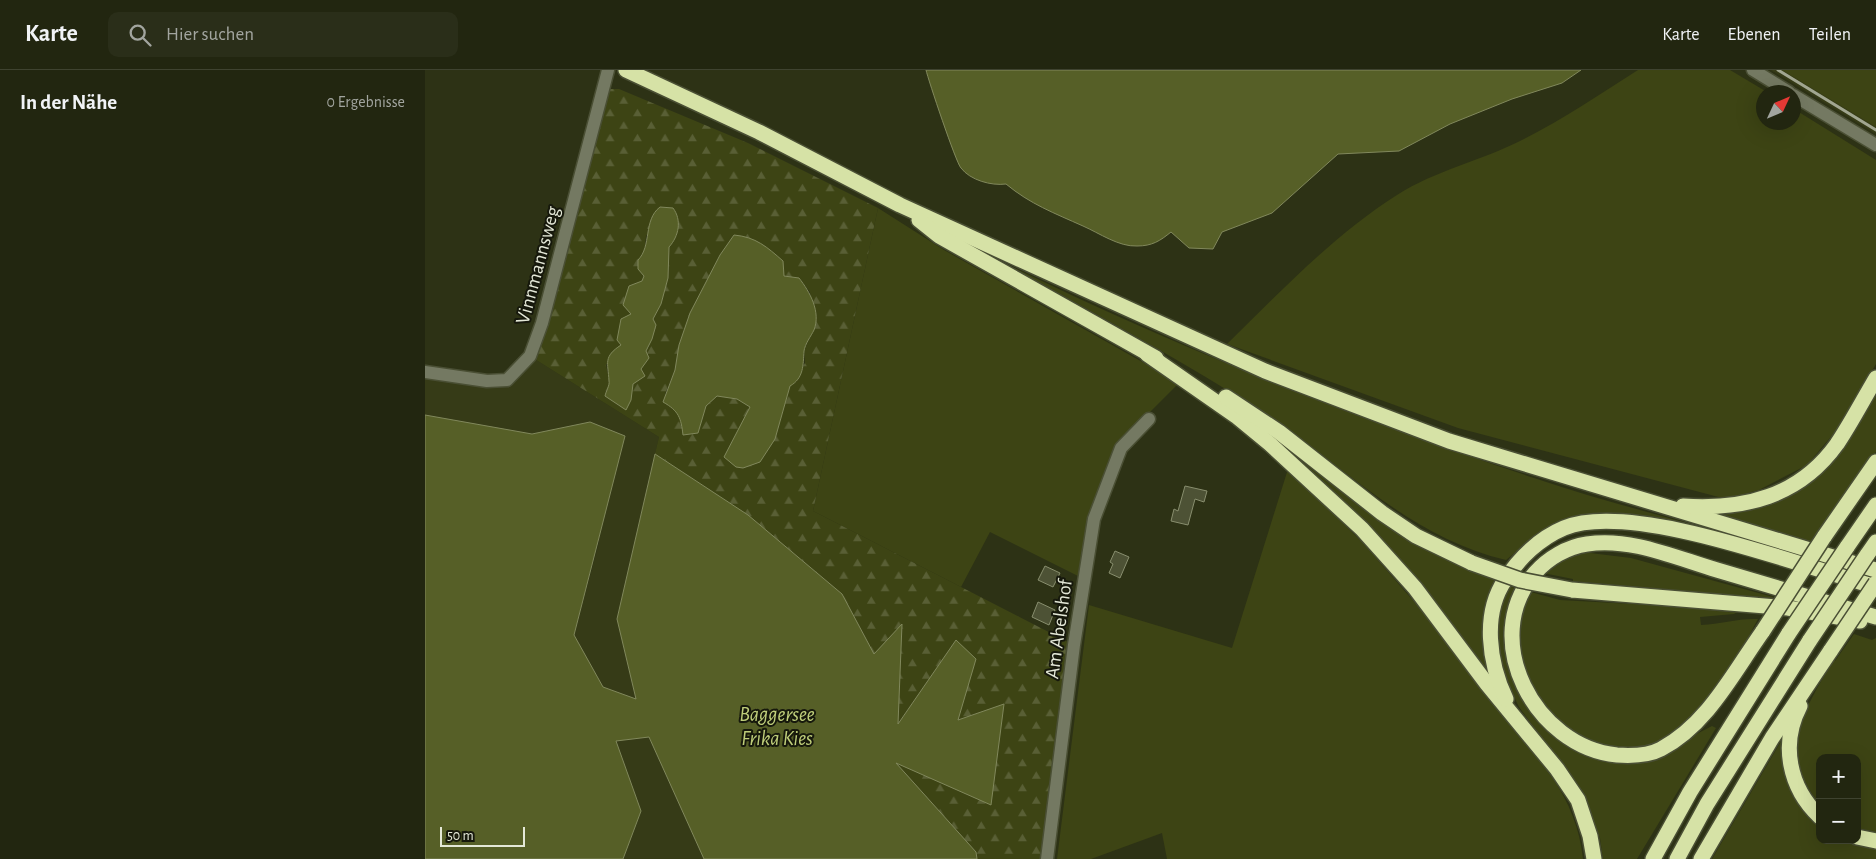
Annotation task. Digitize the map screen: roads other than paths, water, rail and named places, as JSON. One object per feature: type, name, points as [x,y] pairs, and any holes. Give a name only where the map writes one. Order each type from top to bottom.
[{"type":"highway","points":[[626,70],[751,128],[900,205],[1189,338],[1301,386],[1449,441],[1876,570]]},
{"type":"highway","points":[[900,205],[939,236],[1147,354],[1194,378],[1279,432],[1382,513],[1416,536],[1472,563],[1520,580],[1572,590],[1779,607],[1872,622]]},
{"type":"highway","points":[[1147,354],[1236,416],[1298,469],[1361,529],[1415,588],[1557,769],[1578,800],[1590,836],[1594,859]]},
{"type":"highway","points":[[1653,504],[1733,507],[1770,497],[1788,487],[1819,464],[1836,446],[1876,378]]},
{"type":"highway","points":[[1872,622],[1691,562],[1638,547],[1607,543],[1587,544],[1570,549],[1554,557],[1539,569],[1526,584],[1516,602],[1512,627],[1513,650],[1525,686],[1533,701],[1549,724],[1567,738],[1602,753],[1643,755],[1659,750],[1683,735],[1703,716],[1763,630],[1823,537],[1876,462]]},
{"type":"highway","points":[[1653,859],[1691,792],[1789,633],[1876,505]]},
{"type":"highway","points":[[1525,730],[1499,684],[1492,654],[1490,623],[1497,592],[1516,563],[1537,544],[1564,528],[1593,522],[1632,522],[1671,528],[1876,587]]},
{"type":"highway","points":[[1677,859],[1707,804],[1810,640],[1876,542]]},
{"type":"highway","points":[[1701,859],[1772,738],[1876,583]]},
{"type":"highway","points":[[1810,682],[1807,693],[1795,715],[1789,753],[1792,778],[1799,792],[1816,812]]},
{"type":"highway","points":[[1861,838],[1876,841]]},
{"type":"street","name":"Vinnmannsweg","points":[[425,372],[487,381],[507,380],[530,356],[542,323],[608,70]]},
{"type":"street","points":[[1753,70],[1778,85]]},
{"type":"street","points":[[1801,100],[1876,146]]},
{"type":"street","name":"Am Abelshof","points":[[1047,859],[1074,645],[1094,519],[1121,448],[1149,419]]},
{"type":"water","points":[[926,70],[1581,70],[1562,83],[1512,99],[1450,124],[1399,151],[1338,154],[1272,213],[1222,232],[1213,249],[1189,248],[1171,232],[1147,245],[1130,246],[1123,244],[1043,208],[1006,184],[988,183],[970,176],[958,163]]},
{"type":"water","points":[[660,207],[673,208],[678,218],[678,228],[675,238],[669,247],[668,278],[661,304],[653,319],[656,325],[646,351],[649,358],[641,369],[645,376],[633,384],[631,400],[626,410],[605,396],[609,383],[608,360],[611,353],[621,345],[617,340],[621,319],[631,314],[623,305],[629,286],[642,281],[644,276],[638,269],[638,260],[645,248],[651,219]]},
{"type":"water","points":[[734,235],[755,240],[783,261],[784,276],[799,278],[813,302],[816,316],[814,330],[805,348],[802,371],[795,383],[790,386],[775,439],[760,462],[743,468],[736,467],[724,457],[750,407],[737,399],[717,396],[706,406],[698,433],[683,435],[676,412],[663,402],[675,370],[679,345],[690,313],[720,255]]},
{"type":"water","name":"Baggersee Frika Kies","points":[[425,415],[532,434],[590,422],[625,436],[574,635],[603,687],[636,699],[617,619],[655,454],[748,515],[842,594],[874,654],[902,624],[898,724],[956,640],[976,659],[958,720],[1004,704],[991,805],[896,763],[976,852],[977,859],[704,859],[649,737],[616,741],[641,811],[623,859],[425,859]]},
{"type":"railway","points":[[1778,70],[1876,130]]}]
